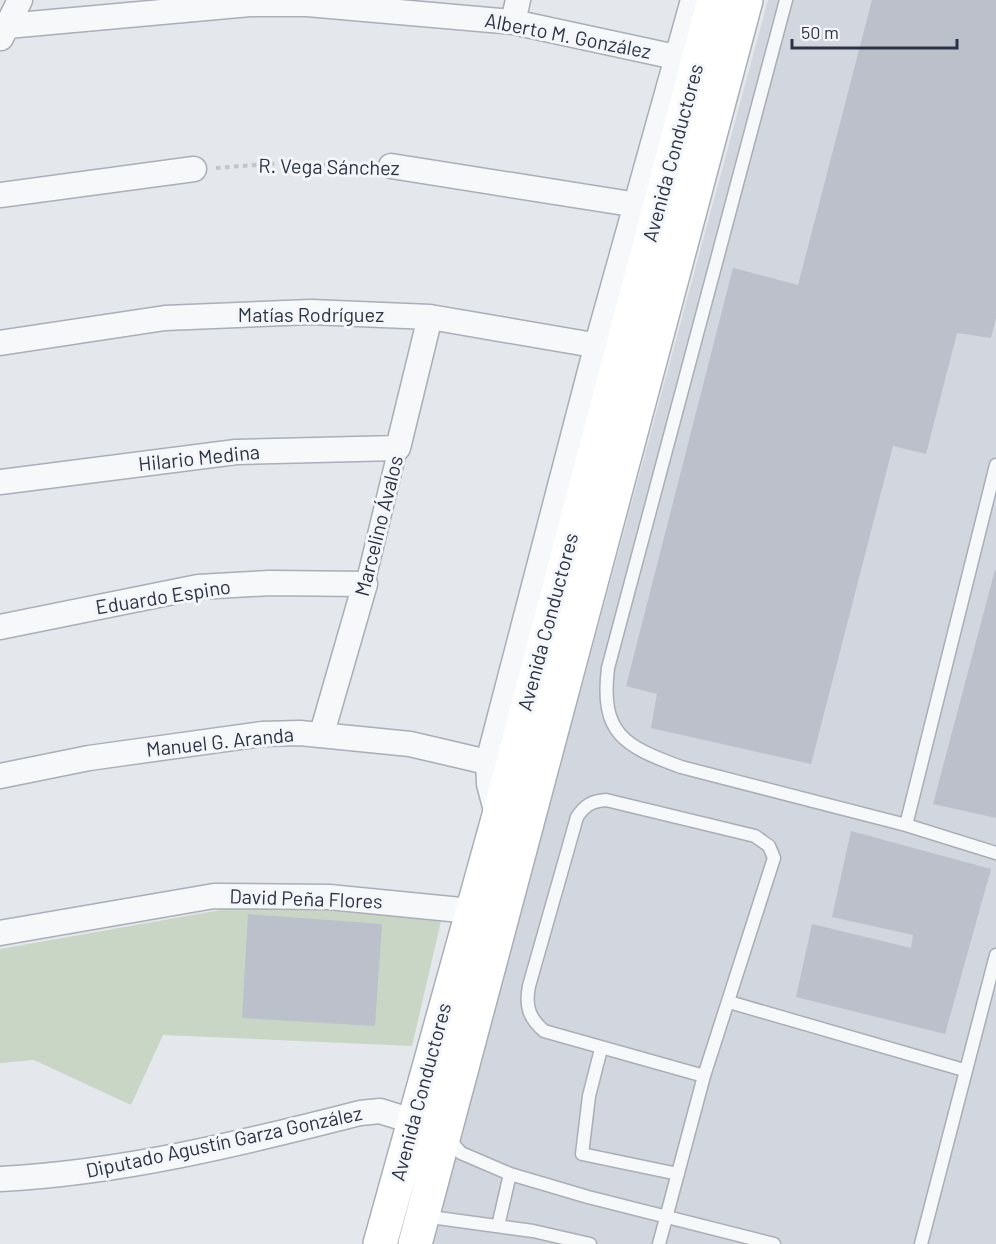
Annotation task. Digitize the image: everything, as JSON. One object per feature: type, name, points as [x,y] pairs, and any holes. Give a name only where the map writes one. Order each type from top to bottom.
[{"type":"main road","name":"Avenida Conductores","points":[[409,1220],[413,1119],[498,819],[499,765],[646,207],[688,60],[714,0]]},
{"type":"main road","name":"Avenida Conductores","points":[[380,1244],[409,1220],[444,1133],[746,0]]},
{"type":"street","points":[[3,33],[20,0]]},
{"type":"street","points":[[688,60],[693,0]]},
{"type":"street","name":"Alberto M. González","points":[[3,33],[180,5],[307,4],[515,11],[688,60]]},
{"type":"street","name":"R. Vega Sánchez","points":[[391,166],[646,207]]},
{"type":"street","points":[[0,195],[194,169]]},
{"type":"street","name":"Matías Rodríguez","points":[[0,343],[176,317],[311,312],[430,317],[609,347]]},
{"type":"street","name":"Marcelino Ávalos","points":[[322,733],[365,584],[430,317]]},
{"type":"street","name":"Hilario Medina","points":[[0,482],[236,452],[398,448]]},
{"type":"street","name":"Eduardo Espino","points":[[0,627],[198,587],[270,583],[365,584]]},
{"type":"street","name":"Manuel G. Aranda","points":[[0,776],[89,758],[251,736],[322,733],[410,744],[499,765]]},
{"type":"street","name":"David Peña Flores","points":[[0,933],[214,896],[329,897],[471,911]]},
{"type":"street","name":"Diputado Agustín Garza González","points":[[0,1179],[39,1177],[137,1163],[360,1113],[380,1111],[413,1119],[444,1133]]},
{"type":"lane","points":[[786,0],[608,668],[606,708],[611,724],[625,739],[647,755],[681,767],[906,825],[996,853]]},
{"type":"lane","points":[[906,825],[996,465]]},
{"type":"lane","points":[[659,1244],[704,1076],[774,858],[773,850],[755,836],[606,800],[595,800],[588,804],[577,817],[527,999],[528,1011],[535,1023],[544,1031],[601,1049],[704,1076]]},
{"type":"lane","points":[[921,1244],[964,1070],[996,955]]},
{"type":"lane","points":[[729,1002],[964,1070]]},
{"type":"lane","points":[[601,1049],[589,1096],[582,1154],[678,1174]]},
{"type":"lane","points":[[444,1133],[461,1153],[510,1174],[774,1244]]},
{"type":"lane","points":[[498,1226],[510,1174]]},
{"type":"lane","points":[[409,1220],[498,1226],[590,1244]]},
{"type":"path","name":"R. Vega Sánchez","points":[[194,169],[280,163],[391,166]]},
{"type":"shaded area","points":[[768,0],[996,0],[996,1244],[431,1244]]},
{"type":"green space","points":[[277,900],[442,917],[412,1046],[163,1035],[131,1105],[34,1060],[0,1063],[0,949]]},
{"type":"building","points":[[872,0],[996,0],[996,318],[991,338],[957,333],[926,454],[893,446],[811,764],[651,728],[657,694],[626,686],[733,268],[798,285]]},
{"type":"building","points":[[996,570],[996,818],[933,804]]},
{"type":"building","points":[[851,831],[991,869],[945,1034],[796,997],[812,924],[911,948],[913,935],[832,917]]},
{"type":"building","points":[[248,914],[382,924],[375,1026],[242,1018]]}]
